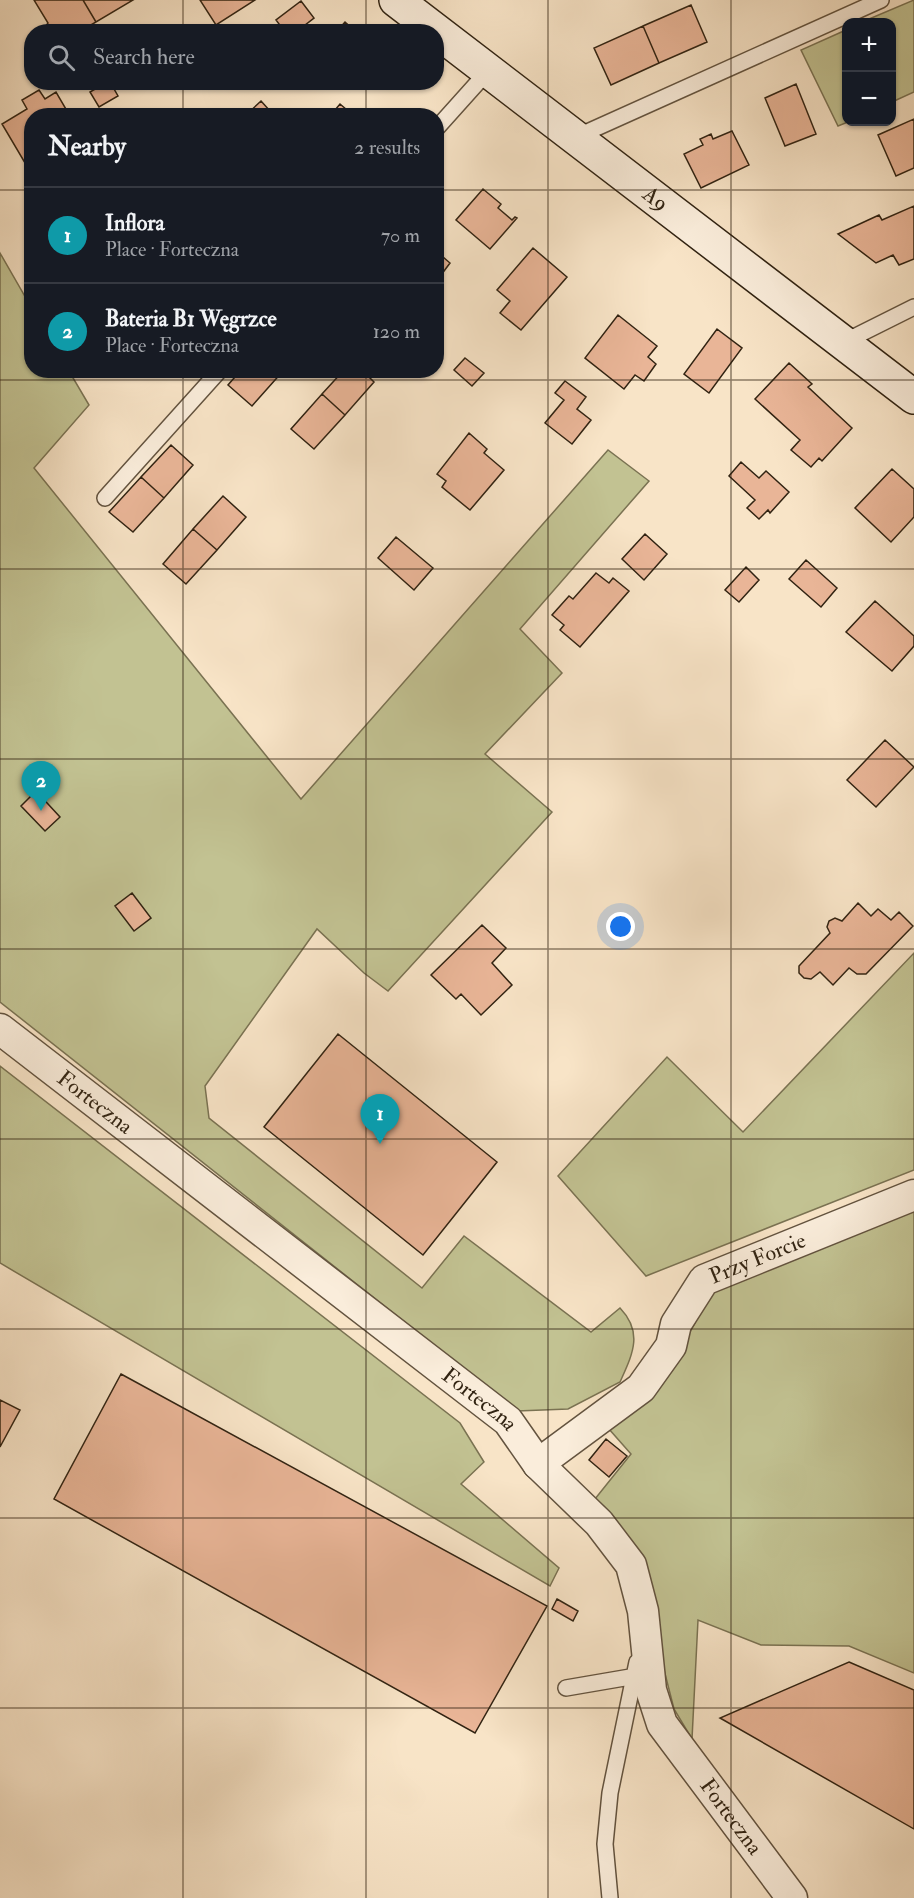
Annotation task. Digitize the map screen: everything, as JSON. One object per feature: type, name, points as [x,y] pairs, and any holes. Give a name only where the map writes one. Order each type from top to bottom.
[{"type":"street","name":"A9","points":[[396,0],[427,24]]},
{"type":"street","name":"A9","points":[[444,37],[914,397]]},
{"type":"street","name":"Forteczna","points":[[0,1029],[508,1420],[538,1464],[599,1523],[631,1565],[643,1611],[651,1690],[662,1724],[792,1898]]},
{"type":"street","name":"Przy Forcie","points":[[538,1464],[642,1388],[671,1346],[676,1324],[704,1280],[914,1196]]},
{"type":"lane","points":[[574,138],[881,0]]},
{"type":"lane","points":[[444,120],[488,71]]},
{"type":"lane","points":[[842,343],[914,307]]},
{"type":"lane","points":[[105,498],[213,378]]},
{"type":"lane","points":[[610,1898],[605,1844],[610,1793],[636,1676],[643,1611]]},
{"type":"lane","points":[[566,1688],[636,1676]]},
{"type":"green space","points":[[914,0],[914,92],[896,100],[896,18],[871,18]]},
{"type":"green space","points":[[842,32],[842,124],[838,126],[801,50]]},
{"type":"green space","points":[[0,253],[24,295],[24,378],[73,378],[89,405],[34,468],[301,799],[608,450],[649,481],[520,629],[562,673],[485,754],[552,812],[388,991],[364,973],[317,929],[205,1086],[209,1118],[422,1288],[464,1236],[591,1332],[620,1308],[632,1326],[634,1344],[620,1382],[568,1409],[517,1411],[0,1002]]},
{"type":"green space","points":[[914,953],[914,1170],[646,1276],[558,1176],[667,1057],[743,1132]]},
{"type":"green space","points":[[0,1066],[460,1423],[484,1462],[461,1484],[559,1568],[550,1586],[0,1263]]},
{"type":"green space","points":[[914,1204],[914,1673],[849,1646],[761,1645],[698,1620],[692,1739],[674,1709],[661,1658],[655,1596],[633,1545],[591,1504],[631,1454],[609,1429],[654,1395],[695,1323],[706,1295]]},
{"type":"building","points":[[34,0],[83,0],[96,22],[93,24],[48,23]]},
{"type":"building","points":[[83,0],[133,0],[96,22]]},
{"type":"building","points":[[200,0],[255,0],[218,24]]},
{"type":"building","points":[[301,1],[314,18],[306,24],[279,24],[276,20]]},
{"type":"building","points":[[691,5],[707,42],[659,63],[643,26]]},
{"type":"building","points":[[643,26],[659,63],[611,85],[594,48]]},
{"type":"building","points":[[796,84],[816,134],[785,146],[765,98]]},
{"type":"building","points":[[39,90],[45,99],[56,92],[65,108],[26,108],[22,100]]},
{"type":"building","points":[[115,90],[118,96],[99,107],[90,92]]},
{"type":"building","points":[[261,101],[267,108],[254,108]]},
{"type":"building","points":[[24,111],[24,161],[2,124]]},
{"type":"building","points":[[914,119],[914,168],[896,176],[878,135]]},
{"type":"building","points":[[732,131],[749,165],[701,188],[684,154],[703,145],[700,139],[711,134],[713,139]]},
{"type":"building","points":[[483,189],[501,204],[498,208],[512,220],[517,218],[490,249],[456,220]]},
{"type":"building","points":[[914,206],[914,259],[899,265],[893,255],[876,263],[838,234],[879,215],[882,220]]},
{"type":"building","points":[[533,248],[567,277],[521,330],[500,313],[510,301],[497,290]]},
{"type":"building","points":[[444,258],[450,263],[444,271]]},
{"type":"building","points":[[618,315],[657,346],[648,357],[656,364],[644,381],[635,375],[624,389],[585,358]]},
{"type":"building","points":[[717,329],[742,348],[709,393],[684,374]]},
{"type":"building","points":[[465,358],[484,373],[472,386],[454,370]]},
{"type":"building","points":[[789,363],[812,384],[808,387],[852,428],[822,461],[819,458],[811,467],[791,450],[800,440],[755,399]]},
{"type":"building","points":[[234,378],[277,378],[252,406],[228,385]]},
{"type":"building","points":[[337,378],[370,378],[374,382],[345,415],[322,394]]},
{"type":"building","points":[[565,381],[586,397],[577,409],[591,420],[572,444],[545,423],[564,400],[555,393]]},
{"type":"building","points":[[322,394],[345,415],[314,449],[291,429]]},
{"type":"building","points":[[469,433],[487,449],[484,453],[504,470],[470,510],[442,487],[446,481],[437,474]]},
{"type":"building","points":[[171,445],[193,465],[164,498],[141,477]]},
{"type":"building","points":[[741,462],[759,478],[766,471],[789,492],[770,513],[768,510],[759,519],[747,508],[755,500],[729,476]]},
{"type":"building","points":[[892,469],[914,489],[914,517],[891,542],[855,508]]},
{"type":"building","points":[[141,477],[164,498],[133,532],[109,512]]},
{"type":"building","points":[[223,496],[246,517],[217,550],[193,529]]},
{"type":"building","points":[[193,529],[217,550],[186,584],[163,564]]},
{"type":"building","points":[[645,534],[667,554],[644,580],[622,559]]},
{"type":"building","points":[[396,537],[433,568],[414,590],[378,558]]},
{"type":"building","points":[[806,560],[837,588],[821,607],[789,579]]},
{"type":"building","points":[[746,567],[759,580],[739,602],[725,590]]},
{"type":"building","points":[[596,573],[609,583],[613,578],[629,591],[580,647],[560,630],[564,625],[552,615],[569,596],[573,599]]},
{"type":"building","points":[[875,601],[914,636],[914,646],[892,671],[846,632]]},
{"type":"building","points":[[885,740],[914,767],[876,807],[847,780]]},
{"type":"building","points":[[36,791],[60,817],[45,831],[21,806]]},
{"type":"building","points":[[132,893],[151,918],[134,931],[115,906]]},
{"type":"building","points":[[858,903],[871,916],[878,909],[891,920],[899,912],[913,926],[866,974],[857,974],[849,968],[833,985],[820,972],[811,979],[804,978],[799,973],[799,966],[830,933],[827,927],[829,921],[835,918],[842,921]]},
{"type":"building","points":[[482,925],[506,948],[492,963],[512,985],[481,1015],[461,994],[456,999],[431,975]]},
{"type":"building","points":[[338,1034],[497,1162],[423,1255],[264,1127]]},
{"type":"building","points":[[121,1374],[547,1606],[475,1733],[54,1499]]},
{"type":"building","points":[[0,1400],[20,1410],[0,1447]]},
{"type":"building","points":[[606,1439],[627,1456],[609,1477],[589,1460]]},
{"type":"building","points":[[557,1599],[578,1611],[573,1621],[552,1609]]},
{"type":"building","points":[[849,1662],[914,1690],[914,1829],[720,1718]]},
{"type":"place","name":"Bateria B1 Węgrzce","points":[[41,811]]},
{"type":"place","name":"Inflora","points":[[380,1144]]}]
